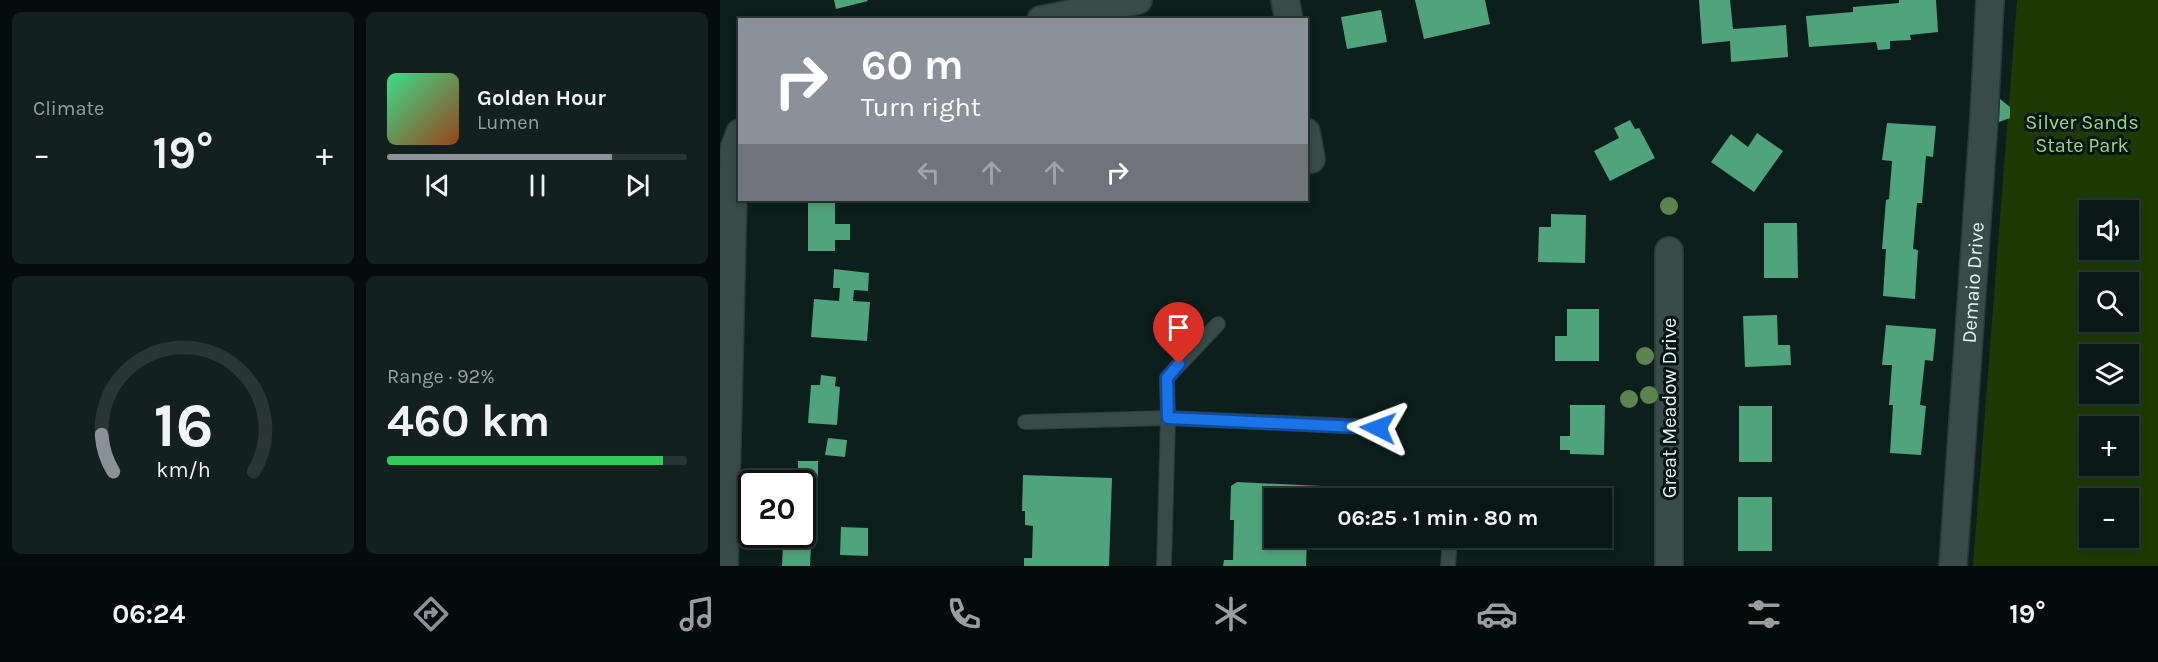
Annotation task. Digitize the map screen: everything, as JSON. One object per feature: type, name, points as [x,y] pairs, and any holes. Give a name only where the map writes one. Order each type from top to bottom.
[{"type":"street","points":[[1056,11],[1138,0]]},
{"type":"street","points":[[1285,0],[1288,18]]},
{"type":"street","name":"Demaio Drive","points":[[1953,566],[1990,0]]},
{"type":"street","points":[[724,566],[734,149],[738,138]]},
{"type":"street","points":[[1308,143],[1311,159]]},
{"type":"street","name":"Great Meadow Drive","points":[[1669,251],[1669,566]]},
{"type":"lane","points":[[1164,566],[1167,378],[1218,324]]},
{"type":"lane","points":[[1025,422],[1168,418],[1378,428]]},
{"type":"lane","points":[[1448,566],[1449,551]]},
{"type":"green space","name":"Silver Sands State Park","points":[[2017,0],[2158,0],[2158,566],[1973,566]]},
{"type":"building","points":[[834,0],[867,0],[868,1],[836,9]]},
{"type":"building","points":[[1415,0],[1485,0],[1490,24],[1424,39]]},
{"type":"building","points":[[1699,0],[1730,0],[1733,29],[1786,25],[1788,57],[1731,62],[1730,41],[1702,44]]},
{"type":"building","points":[[1899,0],[1936,0],[1938,32],[1910,35],[1911,40],[1890,41],[1890,49],[1878,50],[1876,42],[1809,47],[1806,16],[1853,12],[1853,7],[1899,3]]},
{"type":"building","points":[[1381,10],[1387,42],[1347,49],[1341,17]]},
{"type":"building","points":[[2000,99],[2010,107],[2010,118],[1999,122]]},
{"type":"building","points":[[1630,120],[1635,129],[1639,128],[1655,158],[1610,181],[1594,151],[1619,138],[1614,128]]},
{"type":"building","points":[[1887,123],[1936,126],[1933,157],[1926,156],[1922,203],[1917,203],[1913,249],[1918,250],[1915,299],[1883,296],[1886,249],[1882,249],[1892,161],[1882,160]]},
{"type":"building","points":[[1757,133],[1783,151],[1754,192],[1711,162],[1731,134],[1748,147]]},
{"type":"building","points":[[808,201],[835,201],[835,224],[850,224],[850,240],[835,240],[835,251],[808,251]]},
{"type":"building","points":[[1551,214],[1586,215],[1585,263],[1538,262],[1539,227],[1551,227]]},
{"type":"building","points":[[1764,223],[1797,223],[1798,278],[1764,278]]},
{"type":"building","points":[[834,269],[869,273],[868,291],[854,290],[853,301],[870,302],[867,341],[811,337],[814,299],[839,301],[840,288],[833,288]]},
{"type":"building","points":[[1567,309],[1599,309],[1599,361],[1555,361],[1555,336],[1567,336]]},
{"type":"building","points":[[1777,315],[1778,345],[1790,345],[1791,365],[1745,367],[1743,316]]},
{"type":"building","points":[[1886,325],[1936,329],[1933,361],[1925,360],[1920,405],[1926,406],[1921,455],[1890,453],[1893,405],[1889,405],[1892,365],[1882,365]]},
{"type":"building","points":[[821,375],[836,377],[835,386],[840,387],[837,425],[808,423],[811,385],[820,385]]},
{"type":"building","points":[[1570,405],[1605,405],[1604,455],[1570,454],[1570,450],[1560,450],[1560,436],[1570,436]]},
{"type":"building","points":[[1739,406],[1772,406],[1772,462],[1739,462]]},
{"type":"building","points":[[828,438],[847,440],[845,457],[825,455]]},
{"type":"building","points":[[798,461],[818,461],[818,511],[816,511],[816,470],[798,470]]},
{"type":"building","points":[[1023,475],[1112,478],[1109,566],[1024,566],[1024,558],[1032,558],[1033,526],[1025,525],[1025,511],[1022,511]]},
{"type":"building","points":[[1237,482],[1322,486],[1322,488],[1264,488],[1264,548],[1307,548],[1306,566],[1223,566],[1224,560],[1233,560],[1234,520],[1230,520],[1231,486]]},
{"type":"building","points":[[1738,497],[1772,497],[1772,551],[1738,551]]},
{"type":"building","points":[[841,527],[868,528],[868,556],[840,555]]},
{"type":"building","points":[[783,548],[811,548],[810,566],[782,566]]},
{"type":"route","points":[[1179,364],[1167,378],[1168,418],[1378,428]]}]
